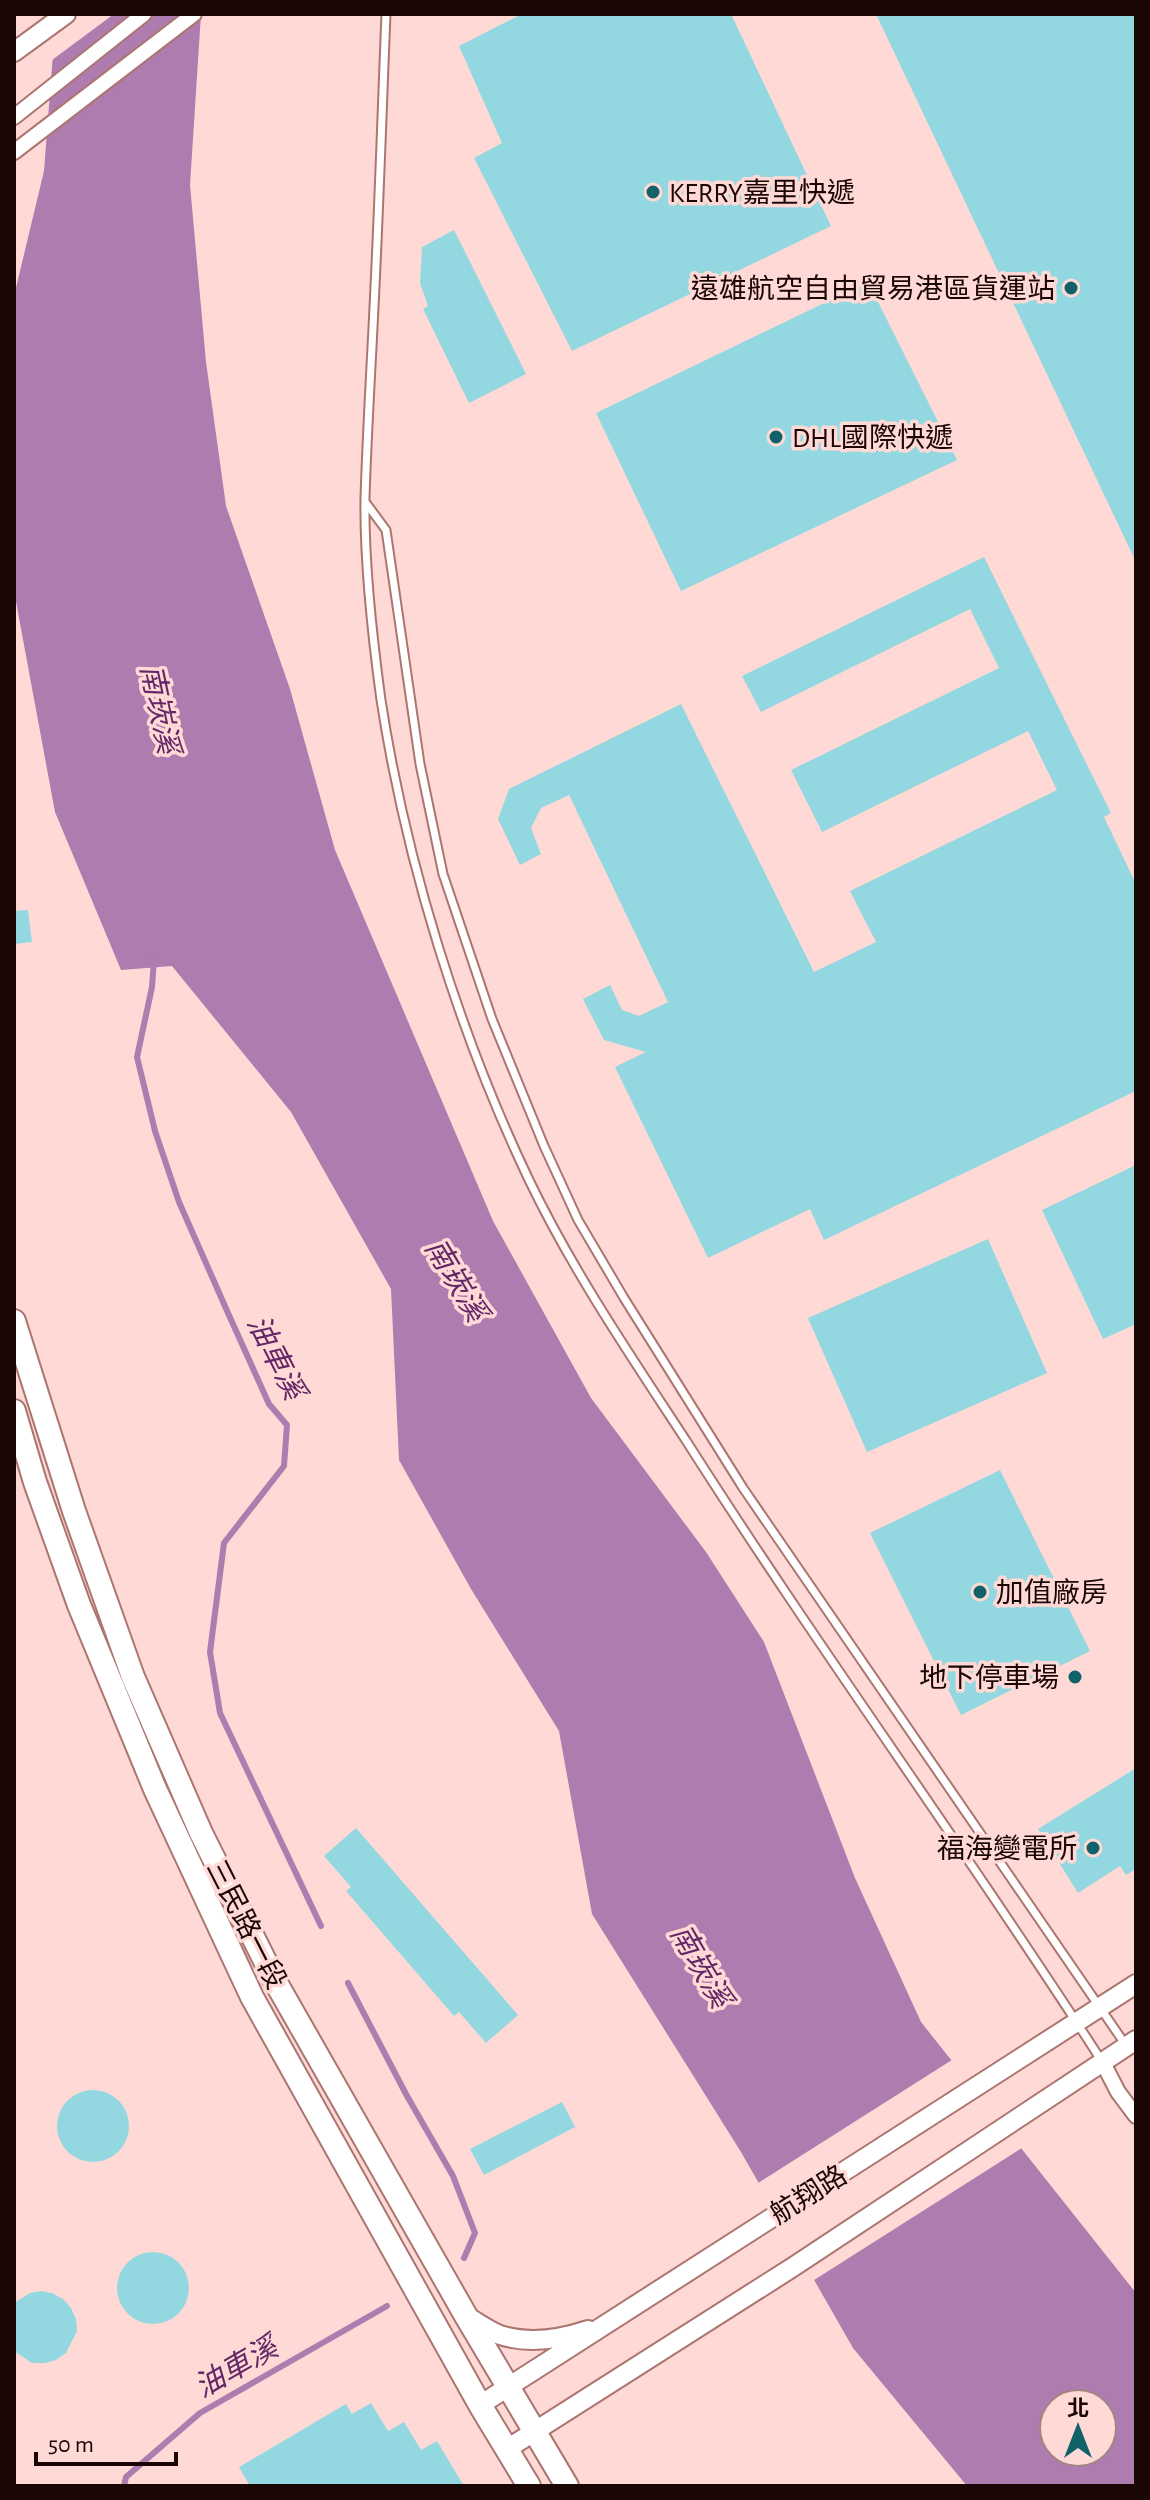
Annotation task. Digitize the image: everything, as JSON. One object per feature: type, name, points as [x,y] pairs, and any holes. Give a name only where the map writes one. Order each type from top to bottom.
[{"type":"main road","name":"三民路一段","points":[[14,1321],[74,1511],[133,1677],[201,1833],[275,1981],[567,2486]]},
{"type":"main road","name":"三民路一段","points":[[14,1411],[35,1482],[79,1605],[161,1803],[252,1997],[480,2405],[529,2486]]},
{"type":"street","points":[[14,52],[66,14]]},
{"type":"street","points":[[14,117],[144,14]]},
{"type":"street","points":[[14,152],[194,14]]},
{"type":"street","name":"航翔路","points":[[480,2405],[1136,1984]]},
{"type":"street","name":"航翔路","points":[[507,2449],[793,2267],[1131,2043]]},
{"type":"street","points":[[1102,2061],[1118,2092],[1136,2116]]},
{"type":"street","points":[[466,2316],[499,2335],[535,2340],[571,2336],[610,2322]]},
{"type":"lane","points":[[386,14],[365,502],[371,610],[381,697],[399,801],[425,899],[463,1018],[530,1181],[576,1266],[731,1511],[1102,2061]]},
{"type":"lane","points":[[365,502],[386,530],[420,764],[447,888],[492,1019],[578,1220],[743,1488],[1099,2009],[1131,2043]]},
{"type":"water","name":"南崁溪","points":[[56,14],[201,14],[190,185],[206,362],[226,506],[290,689],[335,850],[493,1221],[591,1398],[706,1552],[764,1642],[855,1878],[921,2022],[1136,2293],[1136,2486],[967,2486],[853,2348],[741,2152],[592,1914],[559,1731],[471,1589],[399,1460],[391,1289],[291,1112],[172,966],[121,970],[55,812],[14,591],[14,296],[44,171]]},
{"type":"pier","points":[[52,14],[114,14],[48,63]]},
{"type":"pier","points":[[955,2058],[1025,2146],[811,2282],[755,2185]]},
{"type":"building","name":"KERRY嘉里快遞","points":[[522,14],[731,14],[831,226],[572,351],[474,158],[502,143],[459,46]]},
{"type":"building","name":"遠雄航空自由貿易港區貨運站","points":[[876,14],[1136,14],[1136,562]]},
{"type":"building","points":[[454,230],[526,374],[469,403],[423,309],[428,306],[420,283],[422,247]]},
{"type":"building","name":"DHL國際快遞","points":[[868,282],[957,460],[681,591],[596,413]]},
{"type":"building","points":[[984,557],[1111,813],[1104,817],[1136,884],[1136,1091],[824,1240],[810,1209],[708,1258],[615,1067],[646,1052],[604,1040],[583,999],[610,985],[622,1010],[639,1016],[668,1002],[569,795],[541,808],[531,828],[541,854],[520,865],[498,819],[509,789],[681,704],[814,972],[876,942],[850,891],[1057,790],[1028,731],[822,832],[791,770],[999,668],[970,609],[761,712],[742,676]]},
{"type":"building","points":[[28,910],[32,942],[14,944],[14,911]]},
{"type":"building","points":[[1136,1165],[1136,1324],[1103,1339],[1042,1210]]},
{"type":"building","points":[[988,1239],[1047,1373],[867,1452],[808,1318]]},
{"type":"building","name":"加值廠房","points":[[1000,1470],[1090,1651],[961,1715],[870,1533]]},
{"type":"building","name":"福海變電所","points":[[1136,1768],[1136,1869],[1126,1875],[1120,1866],[1078,1893],[1038,1829]]},
{"type":"building","points":[[356,1828],[518,2015],[486,2043],[459,2012],[454,2016],[346,1891],[351,1887],[324,1856]]},
{"type":"building","points":[[93,2090],[113,2096],[123,2106],[129,2126],[123,2146],[113,2156],[93,2162],[73,2156],[63,2146],[57,2126],[63,2106],[73,2096]]},
{"type":"building","points":[[562,2102],[575,2127],[484,2175],[470,2149]]},
{"type":"building","points":[[153,2252],[173,2258],[183,2268],[189,2288],[183,2308],[173,2318],[153,2324],[133,2318],[123,2308],[117,2288],[123,2268],[133,2258]]},
{"type":"building","points":[[41,2291],[63,2299],[76,2319],[77,2331],[66,2353],[56,2360],[32,2363],[14,2351],[14,2303],[30,2293]]},
{"type":"building","points":[[371,2403],[388,2431],[404,2422],[421,2450],[437,2441],[464,2486],[250,2486],[239,2467],[346,2404],[352,2414]]},
{"type":"waterway","name":"油車溪","points":[[154,960],[152,987],[137,1057],[155,1131],[179,1202],[228,1313],[269,1404],[287,1425],[284,1466],[224,1543],[210,1652],[220,1713],[321,1926]]},
{"type":"waterway","name":"油車溪","points":[[348,1983],[453,2176],[475,2233],[464,2258]]},
{"type":"waterway","name":"油車溪","points":[[124,2486],[126,2477],[200,2413],[387,2306]]},
{"type":"place","name":"KERRY嘉里快遞","points":[[653,192]]},
{"type":"place","name":"遠雄航空自由貿易港區貨運站","points":[[1071,288]]},
{"type":"place","name":"DHL國際快遞","points":[[776,437]]},
{"type":"place","name":"加值廠房","points":[[980,1592]]},
{"type":"place","name":"地下停車場","points":[[1075,1677]]},
{"type":"place","name":"福海變電所","points":[[1093,1848]]}]
